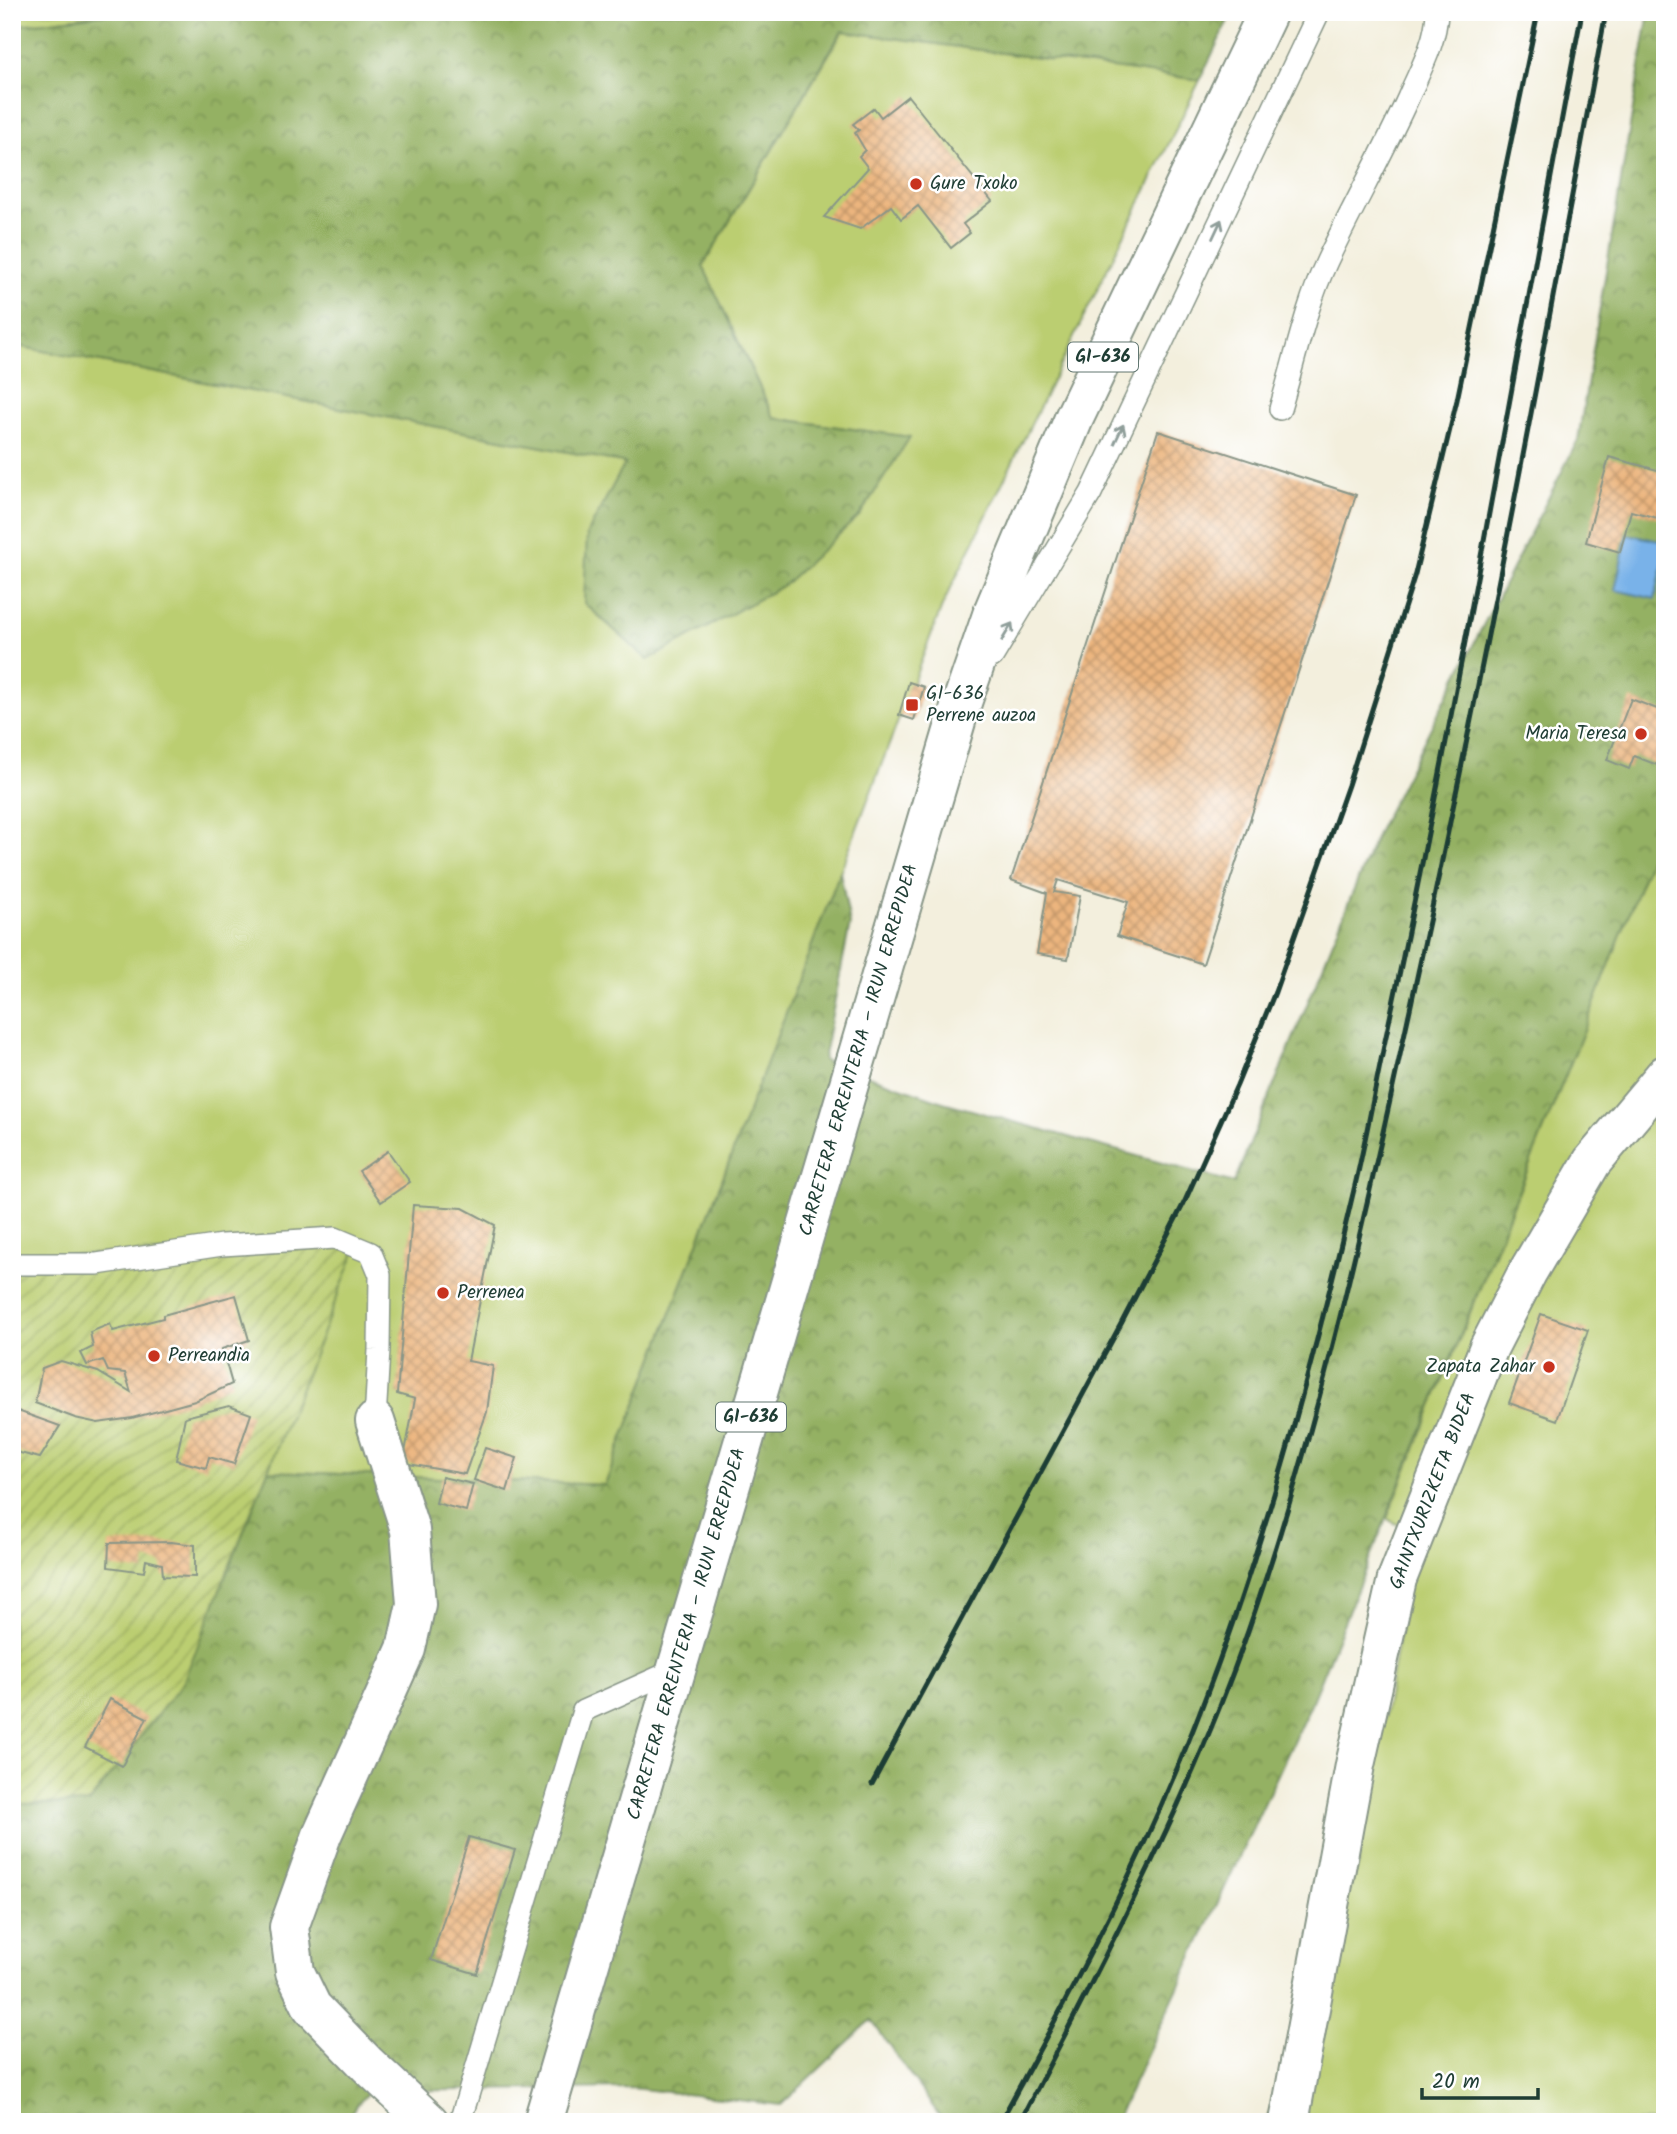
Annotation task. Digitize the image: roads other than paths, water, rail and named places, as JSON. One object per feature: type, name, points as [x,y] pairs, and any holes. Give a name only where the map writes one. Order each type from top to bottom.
[{"type":"main road","name":"CARRETERA ERRENTERIA – IRUN ERREPIDEA","points":[[543,2122],[959,711],[993,612],[1075,416],[1268,12]]},
{"type":"main road","name":"GAINTXURIZKETA BIDEA","points":[[1289,2122],[1355,1765],[1397,1579],[1489,1347],[1527,1273],[1592,1163],[1665,1076]]},
{"type":"main road","points":[[375,1421],[410,1530],[416,1605],[406,1649],[322,1835],[289,1927],[295,1972],[312,2007],[429,2122]]},
{"type":"lane","points":[[959,711],[1091,493],[1320,12]]},
{"type":"lane","points":[[1280,409],[1326,263],[1384,150],[1425,60],[1434,38],[1437,12]]},
{"type":"lane","points":[[12,1264],[97,1264],[222,1245],[335,1238],[371,1253],[380,1275],[375,1421]]},
{"type":"lane","points":[[460,2122],[583,1711],[677,1670]]},
{"type":"water","points":[[1627,534],[1665,542],[1665,555],[1655,599],[1615,590]]},
{"type":"railway","points":[[872,1784],[1184,1203],[1275,992],[1348,785],[1415,574],[1457,400],[1538,12]]},
{"type":"railway","points":[[1004,2115],[1058,2016],[1158,1814],[1225,1645],[1288,1448],[1360,1163],[1412,913],[1582,12]]},
{"type":"railway","points":[[1020,2122],[1143,1880],[1199,1757],[1248,1631],[1298,1475],[1340,1318],[1439,877],[1537,383],[1606,12]]},
{"type":"place","name":"Gure Txoko","points":[[916,184]]},
{"type":"place","name":"GI-636 Perrene auzoa","points":[[912,705]]},
{"type":"place","name":"Maria Teresa","points":[[1641,734]]},
{"type":"place","name":"Perrenea","points":[[443,1293]]},
{"type":"place","name":"Perreandia","points":[[154,1356]]},
{"type":"place","name":"Zapata Zahar","points":[[1549,1367]]}]
